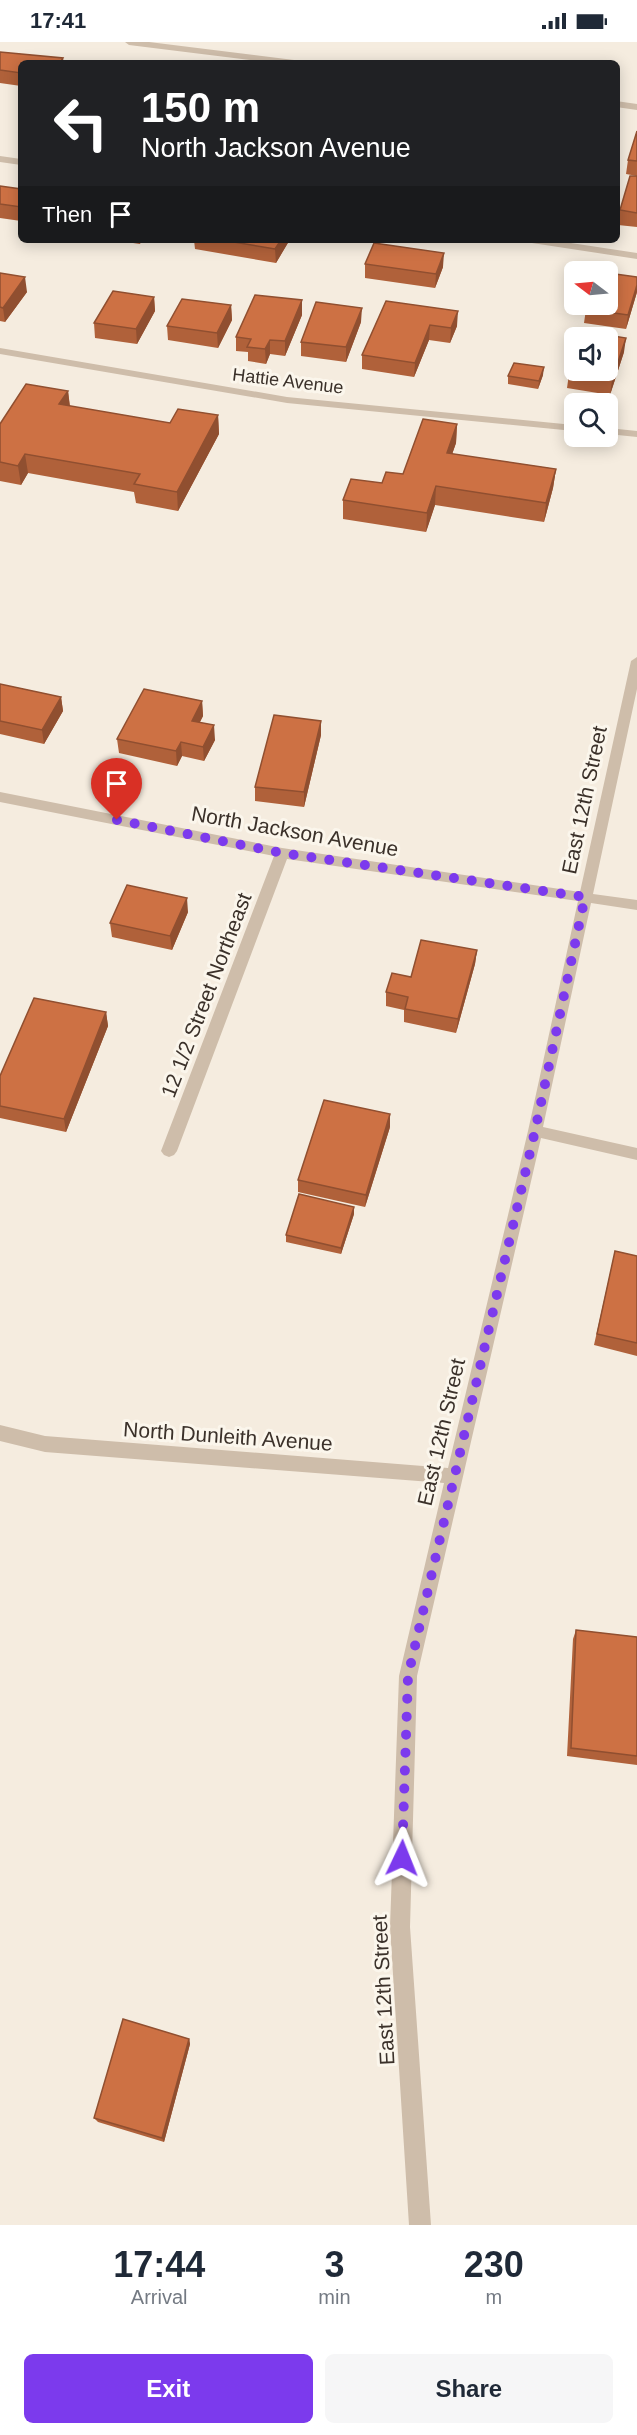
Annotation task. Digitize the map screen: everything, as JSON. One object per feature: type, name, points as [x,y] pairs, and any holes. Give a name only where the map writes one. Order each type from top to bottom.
[{"type":"street","points":[[129,42],[270,60]]},
{"type":"street","points":[[620,105],[637,107]]},
{"type":"street","points":[[0,159],[18,162]]},
{"type":"street","points":[[552,243],[637,256]]},
{"type":"street","name":"Hattie Avenue","points":[[0,351],[286,400],[564,427]]},
{"type":"street","points":[[618,432],[637,434]]},
{"type":"street","name":"East 12th Street","points":[[420,2225],[400,1927],[408,1676],[535,1131],[637,664]]},
{"type":"street","name":"North Jackson Avenue","points":[[0,797],[282,853],[637,905]]},
{"type":"street","name":"12 1/2 Street Northeast","points":[[169,1151],[282,853]]},
{"type":"street","points":[[535,1131],[637,1154]]},
{"type":"street","name":"North Dunleith Avenue","points":[[0,1433],[45,1444],[454,1476]]},
{"type":"building","points":[[0,52],[63,58],[62,60],[18,60],[18,73],[0,70]]},
{"type":"building","points":[[637,131],[637,161],[628,160]]},
{"type":"building","points":[[630,176],[637,176],[637,213],[620,210]]},
{"type":"building","points":[[0,186],[18,189],[18,207],[0,204]]},
{"type":"building","points":[[240,243],[279,243],[275,249]]},
{"type":"building","points":[[374,243],[444,253],[436,274],[365,264]]},
{"type":"building","points":[[0,273],[25,277],[3,308],[0,307]]},
{"type":"building","points":[[618,274],[637,277],[637,285],[628,315],[618,314]]},
{"type":"building","points":[[113,291],[154,297],[136,329],[94,323]]},
{"type":"building","points":[[255,295],[302,300],[285,341],[270,340],[265,349],[247,347],[251,339],[236,337]]},
{"type":"building","points":[[182,299],[231,305],[217,333],[167,326]]},
{"type":"building","points":[[386,301],[458,311],[451,328],[430,325],[415,363],[362,355]]},
{"type":"building","points":[[316,302],[362,308],[346,347],[301,342]]},
{"type":"building","points":[[618,337],[626,338],[618,362]]},
{"type":"building","points":[[514,363],[544,367],[539,381],[508,376]]},
{"type":"building","points":[[26,384],[68,391],[59,404],[170,423],[178,409],[218,415],[177,492],[134,484],[140,474],[25,454],[18,466],[0,462],[0,424]]},
{"type":"building","points":[[423,419],[457,424],[447,453],[556,469],[546,503],[436,486],[427,513],[343,500],[351,479],[382,483],[386,472],[403,474]]},
{"type":"building","points":[[0,684],[61,697],[42,730],[0,721]]},
{"type":"building","points":[[144,689],[202,701],[192,721],[214,725],[203,747],[181,742],[176,751],[117,739]]},
{"type":"building","points":[[274,715],[321,721],[304,792],[255,787]]},
{"type":"building","points":[[127,885],[187,898],[170,936],[110,923]]},
{"type":"building","points":[[421,940],[477,950],[458,1019],[405,1009],[408,997],[386,992],[392,973],[411,977]]},
{"type":"building","points":[[34,998],[106,1012],[64,1119],[0,1106],[0,1076]]},
{"type":"building","points":[[324,1100],[390,1114],[366,1195],[298,1180]]},
{"type":"building","points":[[299,1194],[354,1207],[341,1248],[286,1235]]},
{"type":"building","points":[[615,1251],[637,1256],[637,1343],[597,1334]]},
{"type":"building","points":[[576,1630],[637,1637],[637,1756],[571,1748]]},
{"type":"building","points":[[123,2019],[189,2039],[162,2138],[94,2118]]},
{"type":"route","points":[[117,820],[282,853],[585,897],[535,1131],[408,1676],[402,1858]]}]
